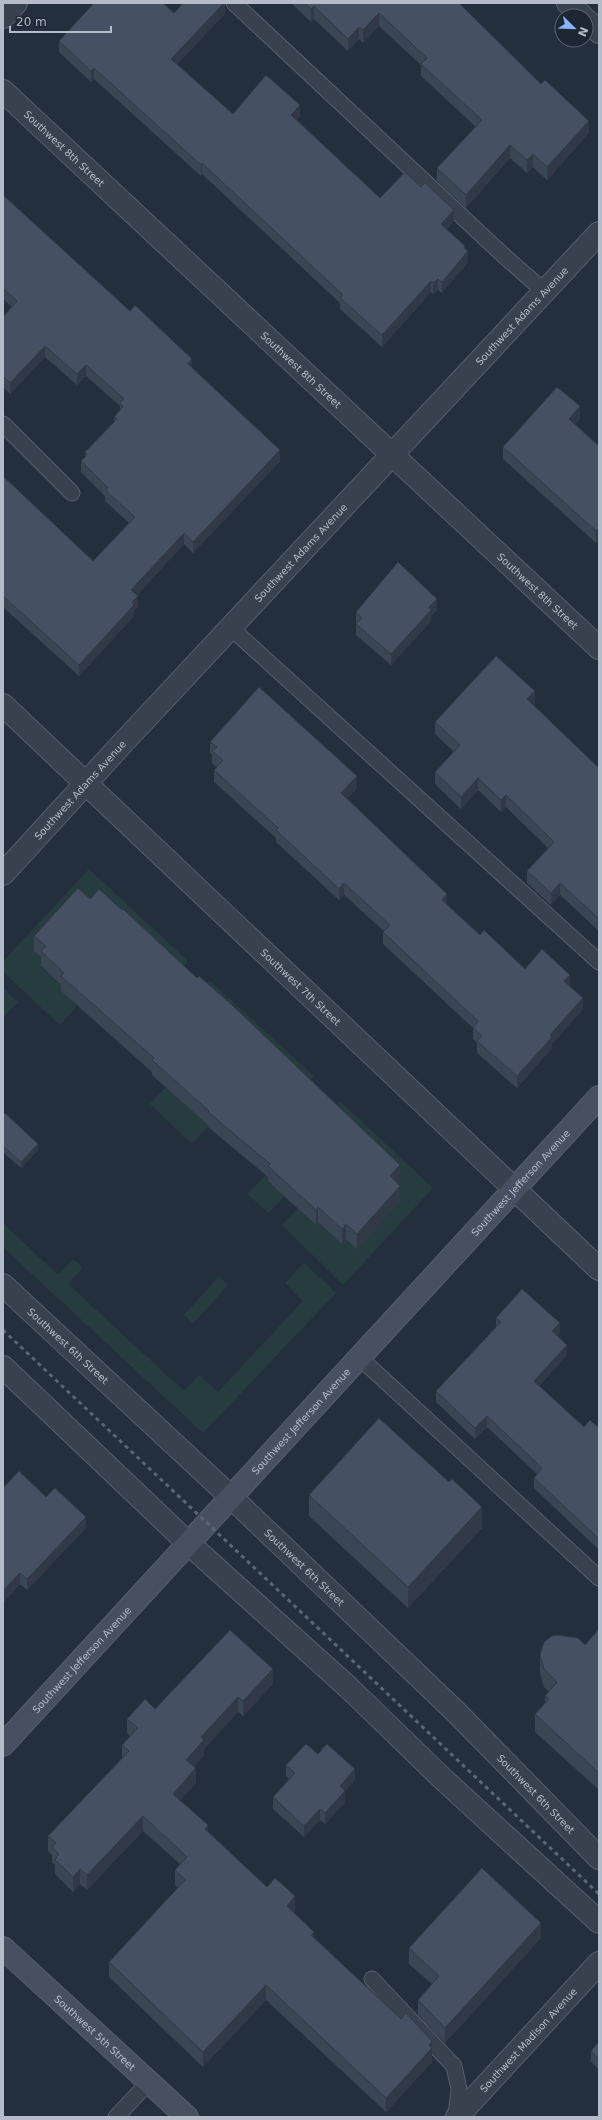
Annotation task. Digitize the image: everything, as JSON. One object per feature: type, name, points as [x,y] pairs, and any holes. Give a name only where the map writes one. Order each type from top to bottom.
[{"type":"street","points":[[3,17],[16,3]]},
{"type":"street","name":"Southwest 8th Street","points":[[3,91],[599,648]]},
{"type":"street","name":"Southwest Adams Avenue","points":[[3,874],[87,784],[119,746],[599,233]]},
{"type":"street","name":"Southwest 7th Street","points":[[3,705],[599,1269]]},
{"type":"street","name":"Southwest Jefferson Avenue","points":[[3,1745],[599,1097]]},
{"type":"street","name":"Southwest 6th Street","points":[[3,1285],[231,1497],[456,1712],[599,1858]]},
{"type":"street","points":[[3,1367],[188,1543],[349,1688],[444,1780],[599,1922]]},
{"type":"street","name":"Southwest 5th Street","points":[[3,1948],[186,2117]]},
{"type":"street","name":"Southwest Madison Avenue","points":[[456,2117],[599,1963]]},
{"type":"lane","points":[[234,3],[503,255],[544,291]]},
{"type":"lane","points":[[3,424],[72,493]]},
{"type":"lane","points":[[231,628],[599,962]]},
{"type":"lane","points":[[359,1357],[599,1578]]},
{"type":"lane","points":[[372,1979],[454,2066],[459,2089],[456,2117]]},
{"type":"lane","points":[[116,2117],[149,2082]]},
{"type":"green space","points":[[89,869],[188,961],[167,983],[46,961],[41,967],[61,985],[61,991],[77,1006],[60,1025],[3,972],[3,961]]},
{"type":"green space","points":[[209,980],[314,1076],[302,1088],[199,991]]},
{"type":"green space","points":[[3,988],[18,1002],[4,1017],[3,1017]]},
{"type":"green space","points":[[167,1086],[209,1126],[192,1144],[150,1104]]},
{"type":"green space","points":[[340,1101],[433,1188],[343,1285],[282,1225],[298,1209],[316,1224],[326,1214],[342,1244],[346,1239],[329,1113]]},
{"type":"green space","points":[[274,1166],[284,1196],[269,1213],[247,1194]]},
{"type":"green space","points":[[3,1223],[58,1275],[73,1259],[83,1268],[68,1284],[184,1391],[199,1375],[218,1392],[303,1301],[285,1283],[304,1263],[336,1293],[203,1433],[3,1247]]},
{"type":"green space","points":[[219,1276],[228,1285],[193,1324],[184,1315]]},
{"type":"building","points":[[94,3],[163,3],[174,13],[183,3],[224,3],[171,59],[233,114],[266,75],[300,105],[291,115],[380,198],[405,172],[421,187],[425,183],[454,210],[441,224],[465,246],[464,248],[468,251],[442,282],[438,279],[433,283],[431,281],[382,335],[340,298],[343,295],[202,163],[201,165],[94,68],[91,71],[59,41]]},
{"type":"building","points":[[305,3],[459,3],[541,84],[545,80],[589,121],[547,167],[533,154],[527,160],[510,145],[466,195],[437,168],[482,120],[421,64],[427,58],[379,13],[363,30],[359,27],[348,39],[314,6],[311,9]]},
{"type":"building","points":[[3,195],[130,311],[135,305],[192,359],[188,364],[280,450],[193,542],[184,533],[131,590],[138,596],[132,602],[134,605],[79,665],[3,596],[3,476],[93,561],[135,517],[105,490],[108,488],[81,461],[87,455],[85,452],[117,419],[114,417],[123,407],[120,403],[124,399],[86,365],[77,374],[45,346],[10,383],[3,376],[3,317],[17,301],[3,288]]},
{"type":"building","points":[[557,387],[580,406],[569,419],[599,446],[599,528],[596,531],[503,447]]},
{"type":"building","points":[[398,562],[437,599],[429,607],[431,610],[391,654],[356,624],[362,618],[356,612]]},
{"type":"building","points":[[496,656],[535,691],[527,699],[599,768],[599,919],[560,883],[551,893],[527,871],[554,842],[506,795],[501,800],[478,778],[461,797],[435,772],[460,745],[435,722]]},
{"type":"building","points":[[259,687],[357,776],[341,793],[447,894],[442,900],[480,935],[484,930],[525,969],[542,949],[570,975],[564,981],[583,998],[550,1035],[552,1037],[517,1076],[477,1041],[482,1036],[473,1028],[478,1021],[383,932],[390,925],[344,883],[339,889],[276,830],[278,828],[214,770],[223,760],[212,751],[217,747],[210,742]]},
{"type":"building","points":[[78,888],[90,899],[99,889],[122,910],[123,909],[197,978],[199,976],[231,1004],[400,1165],[390,1176],[400,1186],[357,1234],[346,1224],[342,1229],[318,1207],[316,1210],[268,1166],[270,1164],[208,1112],[209,1111],[152,1060],[154,1058],[61,976],[64,973],[41,951],[46,946],[34,936]]},
{"type":"building","points":[[5,1113],[38,1144],[21,1162],[3,1146],[3,1115]]},
{"type":"building","points":[[522,1289],[560,1323],[552,1331],[567,1345],[534,1381],[584,1427],[590,1420],[599,1428],[599,1539],[534,1478],[542,1468],[487,1416],[475,1428],[436,1391],[501,1322],[496,1318]]},
{"type":"building","points":[[379,1418],[449,1482],[452,1479],[482,1507],[408,1587],[309,1495]]},
{"type":"building","points":[[19,1471],[46,1497],[55,1488],[86,1517],[27,1579],[20,1573],[3,1591],[3,1488]]},
{"type":"building","points":[[599,1629],[599,1773],[535,1714],[549,1699],[545,1696],[557,1682],[544,1669],[540,1655],[544,1642],[552,1636],[558,1635],[578,1638],[585,1645]]},
{"type":"building","points":[[230,1630],[273,1669],[243,1701],[238,1697],[201,1737],[204,1740],[186,1760],[196,1768],[173,1794],[208,1825],[205,1829],[267,1887],[275,1878],[295,1896],[287,1906],[314,1932],[311,1935],[401,2019],[406,2013],[432,2041],[429,2045],[432,2048],[386,2098],[266,1985],[203,2052],[109,1962],[185,1880],[175,1870],[187,1857],[143,1816],[87,1875],[80,1869],[73,1877],[55,1860],[59,1854],[52,1848],[56,1843],[48,1836],[129,1751],[122,1745],[138,1728],[127,1719],[145,1699],[155,1709]]},
{"type":"building","points":[[306,1744],[318,1754],[327,1744],[355,1769],[340,1786],[345,1791],[325,1813],[320,1809],[304,1826],[273,1797],[295,1773],[286,1765]]},
{"type":"building","points":[[482,1868],[541,1923],[445,2028],[418,2000],[439,1976],[409,1948]]},
{"type":"building","points":[[599,2042],[599,2059],[591,2051]]},
{"type":"railway","points":[[3,1330],[599,1894]]}]
